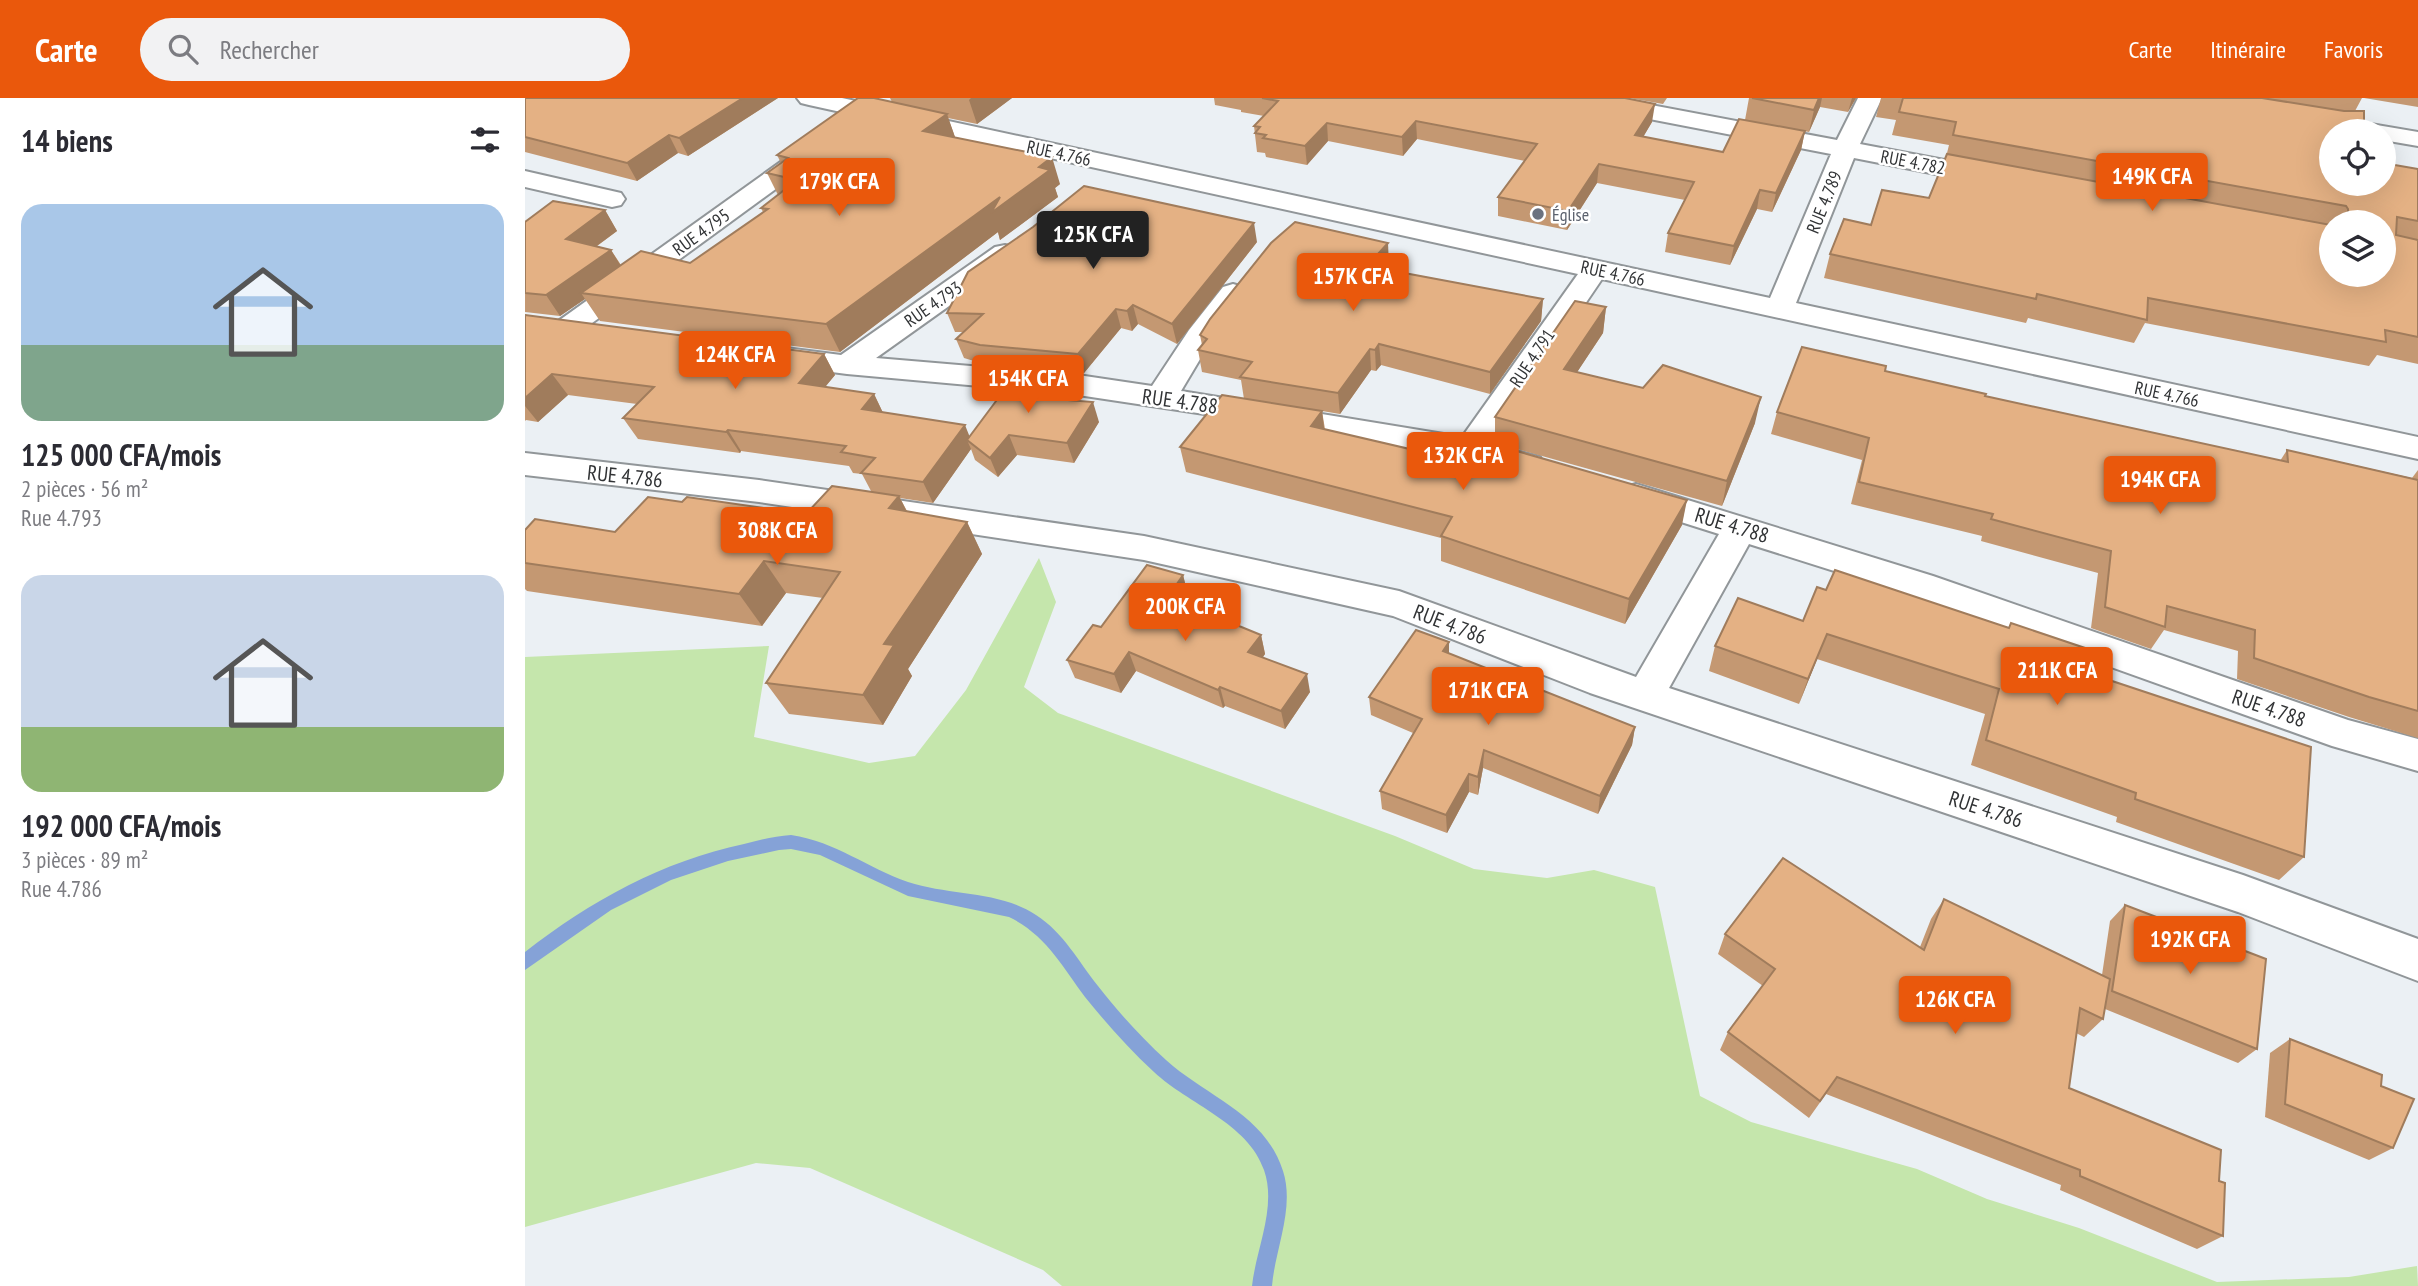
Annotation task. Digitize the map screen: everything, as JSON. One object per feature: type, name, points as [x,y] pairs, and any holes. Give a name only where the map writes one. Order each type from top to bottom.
[{"type":"street","name":"RUE 4.766","points":[[809,98],[2418,448]]},
{"type":"street","name":"RUE 4.782","points":[[1577,98],[2021,182]]},
{"type":"street","name":"RUE 4.789","points":[[1780,308],[1845,149],[1870,98]]},
{"type":"street","name":"RUE 4.795","points":[[607,334],[552,326],[868,111]]},
{"type":"street","points":[[2290,117],[2319,122]]},
{"type":"street","points":[[2396,135],[2418,139]]},
{"type":"street","points":[[1087,190],[1118,166]]},
{"type":"street","points":[[525,179],[612,200]]},
{"type":"street","points":[[1285,232],[1328,211]]},
{"type":"street","name":"RUE 4.793","points":[[847,365],[1027,238]]},
{"type":"street","name":"RUE 4.791","points":[[1470,449],[1567,305],[1596,269]]},
{"type":"street","points":[[1160,399],[1199,336],[1246,277]]},
{"type":"street","name":"RUE 4.788","points":[[754,353],[847,365],[1078,385],[1303,419],[1470,449],[1562,475]]},
{"type":"street","name":"RUE 4.786","points":[[525,464],[759,491],[1144,548],[1399,604],[1645,696],[2243,894],[2418,960]]},
{"type":"street","name":"RUE 4.788","points":[[1601,486],[1741,527],[1920,585],[2346,735],[2418,755]]},
{"type":"street","points":[[1645,696],[1741,527]]},
{"type":"green space","points":[[1039,558],[1056,602],[1024,687],[1058,713],[1395,836],[1474,869],[1547,878],[1594,870],[1655,887],[1700,1096],[1751,1122],[1917,1169],[1987,1199],[2079,1228],[2217,1282],[2349,1277],[2417,1266],[2418,1286],[1062,1286],[1043,1270],[810,1168],[756,1163],[525,1227],[525,657],[769,646],[754,737],[869,763],[915,756],[966,690]]},
{"type":"building","points":[[525,98],[743,98],[679,138],[669,135],[627,163],[525,137]]},
{"type":"building","points":[[858,98],[874,98],[947,114],[923,131],[1052,157],[1039,167],[1050,170],[991,213],[1000,197],[826,324],[581,293],[641,251],[690,263],[768,209],[761,208],[797,180],[767,173],[788,158],[777,155]]},
{"type":"building","points":[[1262,98],[1625,98],[1655,104],[1635,135],[1723,152],[1739,119],[1805,131],[1776,193],[1760,190],[1734,246],[1668,233],[1694,182],[1599,164],[1568,211],[1498,197],[1537,144],[1416,121],[1402,137],[1327,123],[1305,146],[1263,138],[1266,135],[1255,133],[1260,127],[1254,126],[1278,101]]},
{"type":"building","points":[[1752,98],[1819,98],[1814,110]]},
{"type":"building","points":[[1903,98],[2262,98],[2344,111],[2364,111],[2364,119],[2319,119],[2319,196],[2396,196],[2396,165],[2418,169],[2418,221],[2397,217],[2396,235],[2396,210],[2348,210],[2346,206],[1953,135],[1956,122],[1899,112]]},
{"type":"building","points":[[1947,154],[2319,223],[2319,287],[2396,287],[2396,235],[2418,240],[2418,337],[2385,330],[2386,342],[2148,298],[2147,320],[2037,294],[2036,299],[1830,254],[1844,219],[1871,225],[1882,190],[1929,198]]},
{"type":"building","points":[[1084,186],[1254,223],[1172,324],[1133,305],[1127,311],[1116,309],[1078,354],[980,345],[956,339],[983,314],[947,313],[968,272],[1033,227]]},
{"type":"building","points":[[553,201],[605,210],[566,239],[611,250],[546,295],[525,293],[525,222]]},
{"type":"building","points":[[1295,222],[1388,243],[1367,266],[1543,299],[1490,372],[1379,344],[1375,350],[1370,349],[1338,393],[1240,377],[1252,362],[1198,350],[1207,339],[1200,335],[1271,243]]},
{"type":"building","points":[[1575,301],[1606,307],[1564,369],[1643,388],[1663,365],[1761,397],[1727,481],[1495,417]]},
{"type":"building","points":[[525,315],[824,354],[799,383],[874,394],[862,409],[965,425],[923,482],[861,473],[875,458],[841,452],[846,446],[623,418],[654,387],[552,374],[525,398]]},
{"type":"building","points":[[1802,347],[1886,366],[1885,371],[1986,394],[1985,396],[2288,462],[2287,450],[2418,480],[2418,711],[2254,658],[2255,630],[2167,606],[2165,627],[2105,607],[2111,551],[1991,519],[1993,514],[1859,482],[1869,438],[1777,412]]},
{"type":"building","points":[[1017,373],[1058,377],[1041,398],[1093,402],[1067,443],[1009,435],[990,458],[967,440]]},
{"type":"building","points":[[1222,395],[1322,411],[1311,426],[1470,463],[1482,441],[1687,500],[1629,599],[1441,536],[1452,517],[1180,447]]},
{"type":"building","points":[[832,486],[899,496],[889,508],[967,522],[884,644],[894,645],[863,695],[766,683],[840,572],[764,561],[739,594],[525,563],[525,530],[535,519],[615,532],[648,497],[682,502],[687,497],[806,514]]},
{"type":"building","points":[[1147,565],[1183,575],[1168,597],[1261,635],[1248,652],[1307,674],[1281,711],[1220,687],[1218,690],[1129,652],[1114,674],[1067,660],[1093,625],[1101,627]]},
{"type":"building","points":[[1835,570],[2009,628],[2011,623],[2091,650],[2085,672],[2311,747],[2304,857],[2135,799],[2136,793],[1986,740],[1999,689],[1827,634],[1808,679],[1715,646],[1738,598],[1803,621],[1817,587],[1826,590]]},
{"type":"building","points":[[1416,630],[1449,642],[1443,651],[1635,727],[1600,796],[1484,750],[1478,777],[1469,774],[1446,815],[1380,791],[1422,719],[1369,697]]},
{"type":"building","points":[[1783,858],[1924,950],[1944,899],[2110,979],[2103,1019],[2080,1008],[2069,1088],[2221,1150],[2219,1181],[2225,1183],[2223,1236],[2080,1176],[2080,1170],[1837,1077],[1820,1101],[1728,1032],[1775,969],[1725,934]]},
{"type":"building","points":[[2125,905],[2266,959],[2257,1049],[2112,991]]},
{"type":"building","points":[[2290,1039],[2382,1075],[2381,1086],[2414,1099],[2393,1148],[2285,1104]]},
{"type":"waterway","points":[[525,962],[577,923],[665,875],[728,854],[783,842],[807,844],[837,854],[908,889],[996,906],[1028,918],[1050,935],[1100,1002],[1160,1066],[1241,1124],[1266,1154],[1274,1172],[1277,1200],[1262,1286]]},
{"type":"place","name":"Église","points":[[1538,214]]}]
